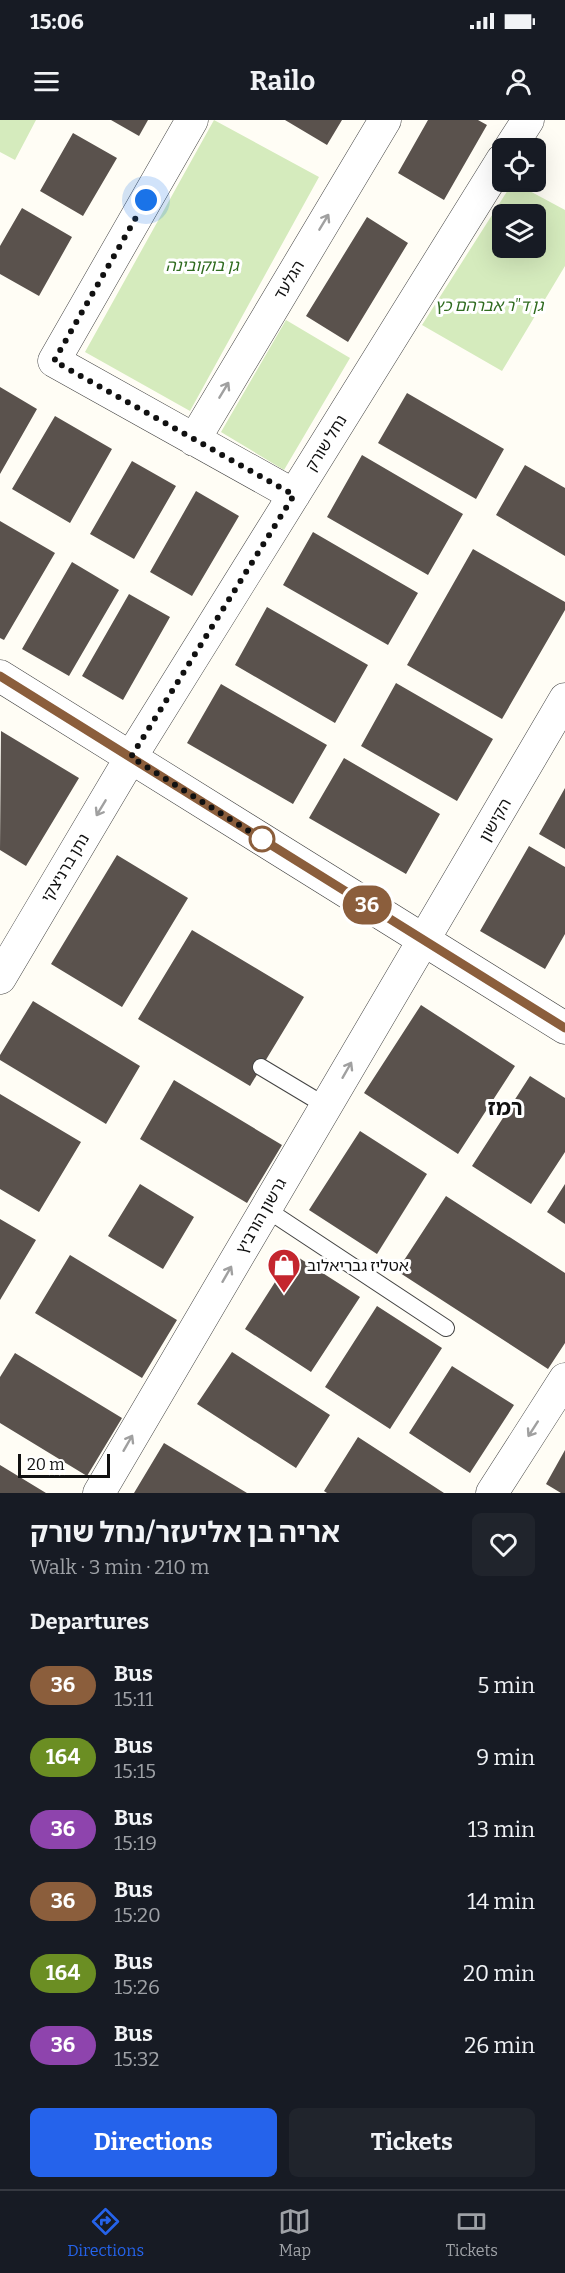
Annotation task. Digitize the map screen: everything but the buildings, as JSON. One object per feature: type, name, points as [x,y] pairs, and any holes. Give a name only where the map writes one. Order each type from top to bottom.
[{"type":"street","points":[[192,120],[54,361],[294,495]]},
{"type":"street","name":"הגלעד","points":[[194,440],[385,120]]},
{"type":"street","points":[[516,138],[528,120]]},
{"type":"street","name":"נחל שורק","points":[[131,757],[492,176]]},
{"type":"street","points":[[0,676],[565,1028]]},
{"type":"street","name":"הקישון","points":[[424,940],[565,699]]},
{"type":"street","name":"נתן ברניצקי","points":[[0,978],[131,757]]},
{"type":"street","name":"גרשון הורביץ","points":[[99,1493],[424,940]]},
{"type":"street","points":[[492,1493],[565,1379]]},
{"type":"lane","points":[[261,1067],[326,1106]]},
{"type":"lane","points":[[266,1209],[446,1328]]},
{"type":"green space","points":[[0,120],[36,120],[15,160],[0,152]]},
{"type":"green space","name":"גן בוקובינה","points":[[214,120],[319,177],[190,411],[85,352]]},
{"type":"green space","name":"גן ד\"ר אברהם כץ","points":[[507,192],[532,192],[565,210],[565,266],[502,371],[422,325],[492,215],[492,258],[546,258],[546,204],[499,204]]},
{"type":"green space","points":[[286,320],[350,358],[284,470],[221,432]]},
{"type":"bus line","name":"36","points":[[0,676],[565,1028]]},
{"type":"place","name":"אטליז גבריאלוב","points":[[284,1294]]},
{"type":"district","name":"רמז","points":[[505,1107]]},
{"type":"route","points":[[146,200],[54,361],[294,495],[131,757],[271,845],[262,839]]}]
